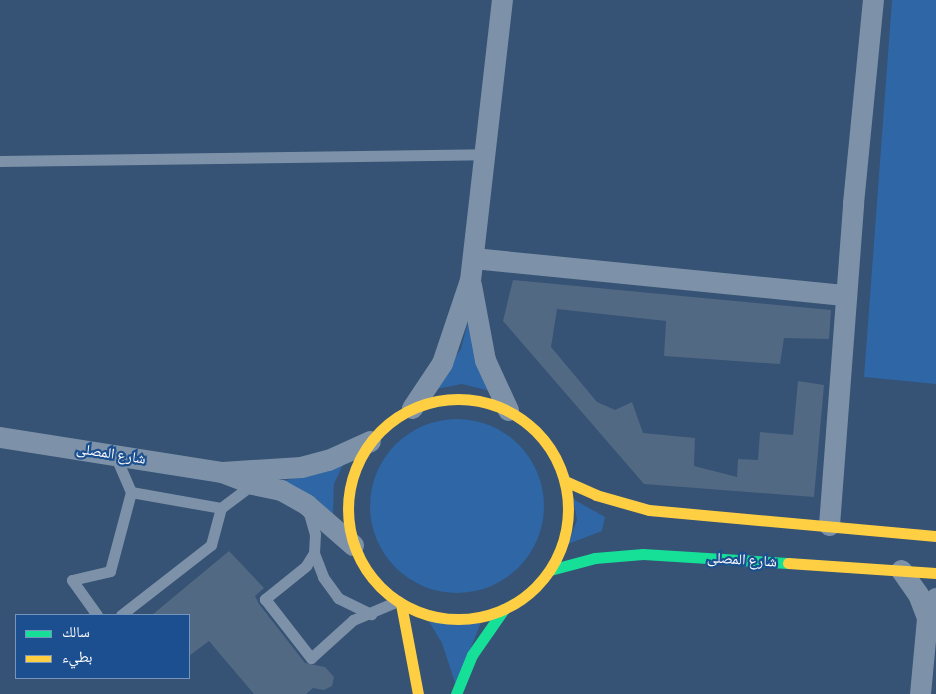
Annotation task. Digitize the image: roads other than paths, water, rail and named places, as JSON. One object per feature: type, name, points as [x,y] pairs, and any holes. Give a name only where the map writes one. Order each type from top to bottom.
[{"type":"street","points":[[412,408],[442,363],[470,280],[502,0]]},
{"type":"street","points":[[829,525],[846,295],[874,0]]},
{"type":"street","points":[[473,258],[846,295]]},
{"type":"street","points":[[470,280],[485,360],[508,410]]},
{"type":"street","points":[[450,398],[490,403],[508,410],[545,440],[566,481],[569,499],[566,536],[550,570],[527,595],[504,609],[484,616],[448,618],[421,613],[400,602],[372,578],[353,545],[347,502],[358,460],[370,441],[389,422],[412,408],[450,398]]},
{"type":"street","name":"شارع المصلى","points":[[0,437],[222,472],[253,484],[281,490],[306,504],[353,545]]},
{"type":"street","name":"شارع المصلى","points":[[222,472],[301,467],[328,460],[370,441]]},
{"type":"street","points":[[566,481],[596,495],[648,510],[936,536]]},
{"type":"street","name":"شارع المصلى","points":[[550,570],[595,558],[643,554],[936,573]]},
{"type":"street","points":[[902,570],[918,594],[927,618]]},
{"type":"street","points":[[920,694],[927,618],[936,598]]},
{"type":"street","points":[[400,602],[418,694]]},
{"type":"street","points":[[456,694],[472,655],[504,609]]},
{"type":"lane","points":[[0,161],[485,154]]},
{"type":"lane","points":[[96,614],[72,580],[110,571],[131,492],[116,455]]},
{"type":"lane","points":[[122,614],[211,545],[221,508],[253,484]]},
{"type":"lane","points":[[131,492],[221,508]]},
{"type":"lane","points":[[306,504],[315,534],[314,553],[323,577],[338,598],[371,614]]},
{"type":"lane","points":[[314,553],[306,566],[265,599],[311,658],[353,620],[400,602]]}]
